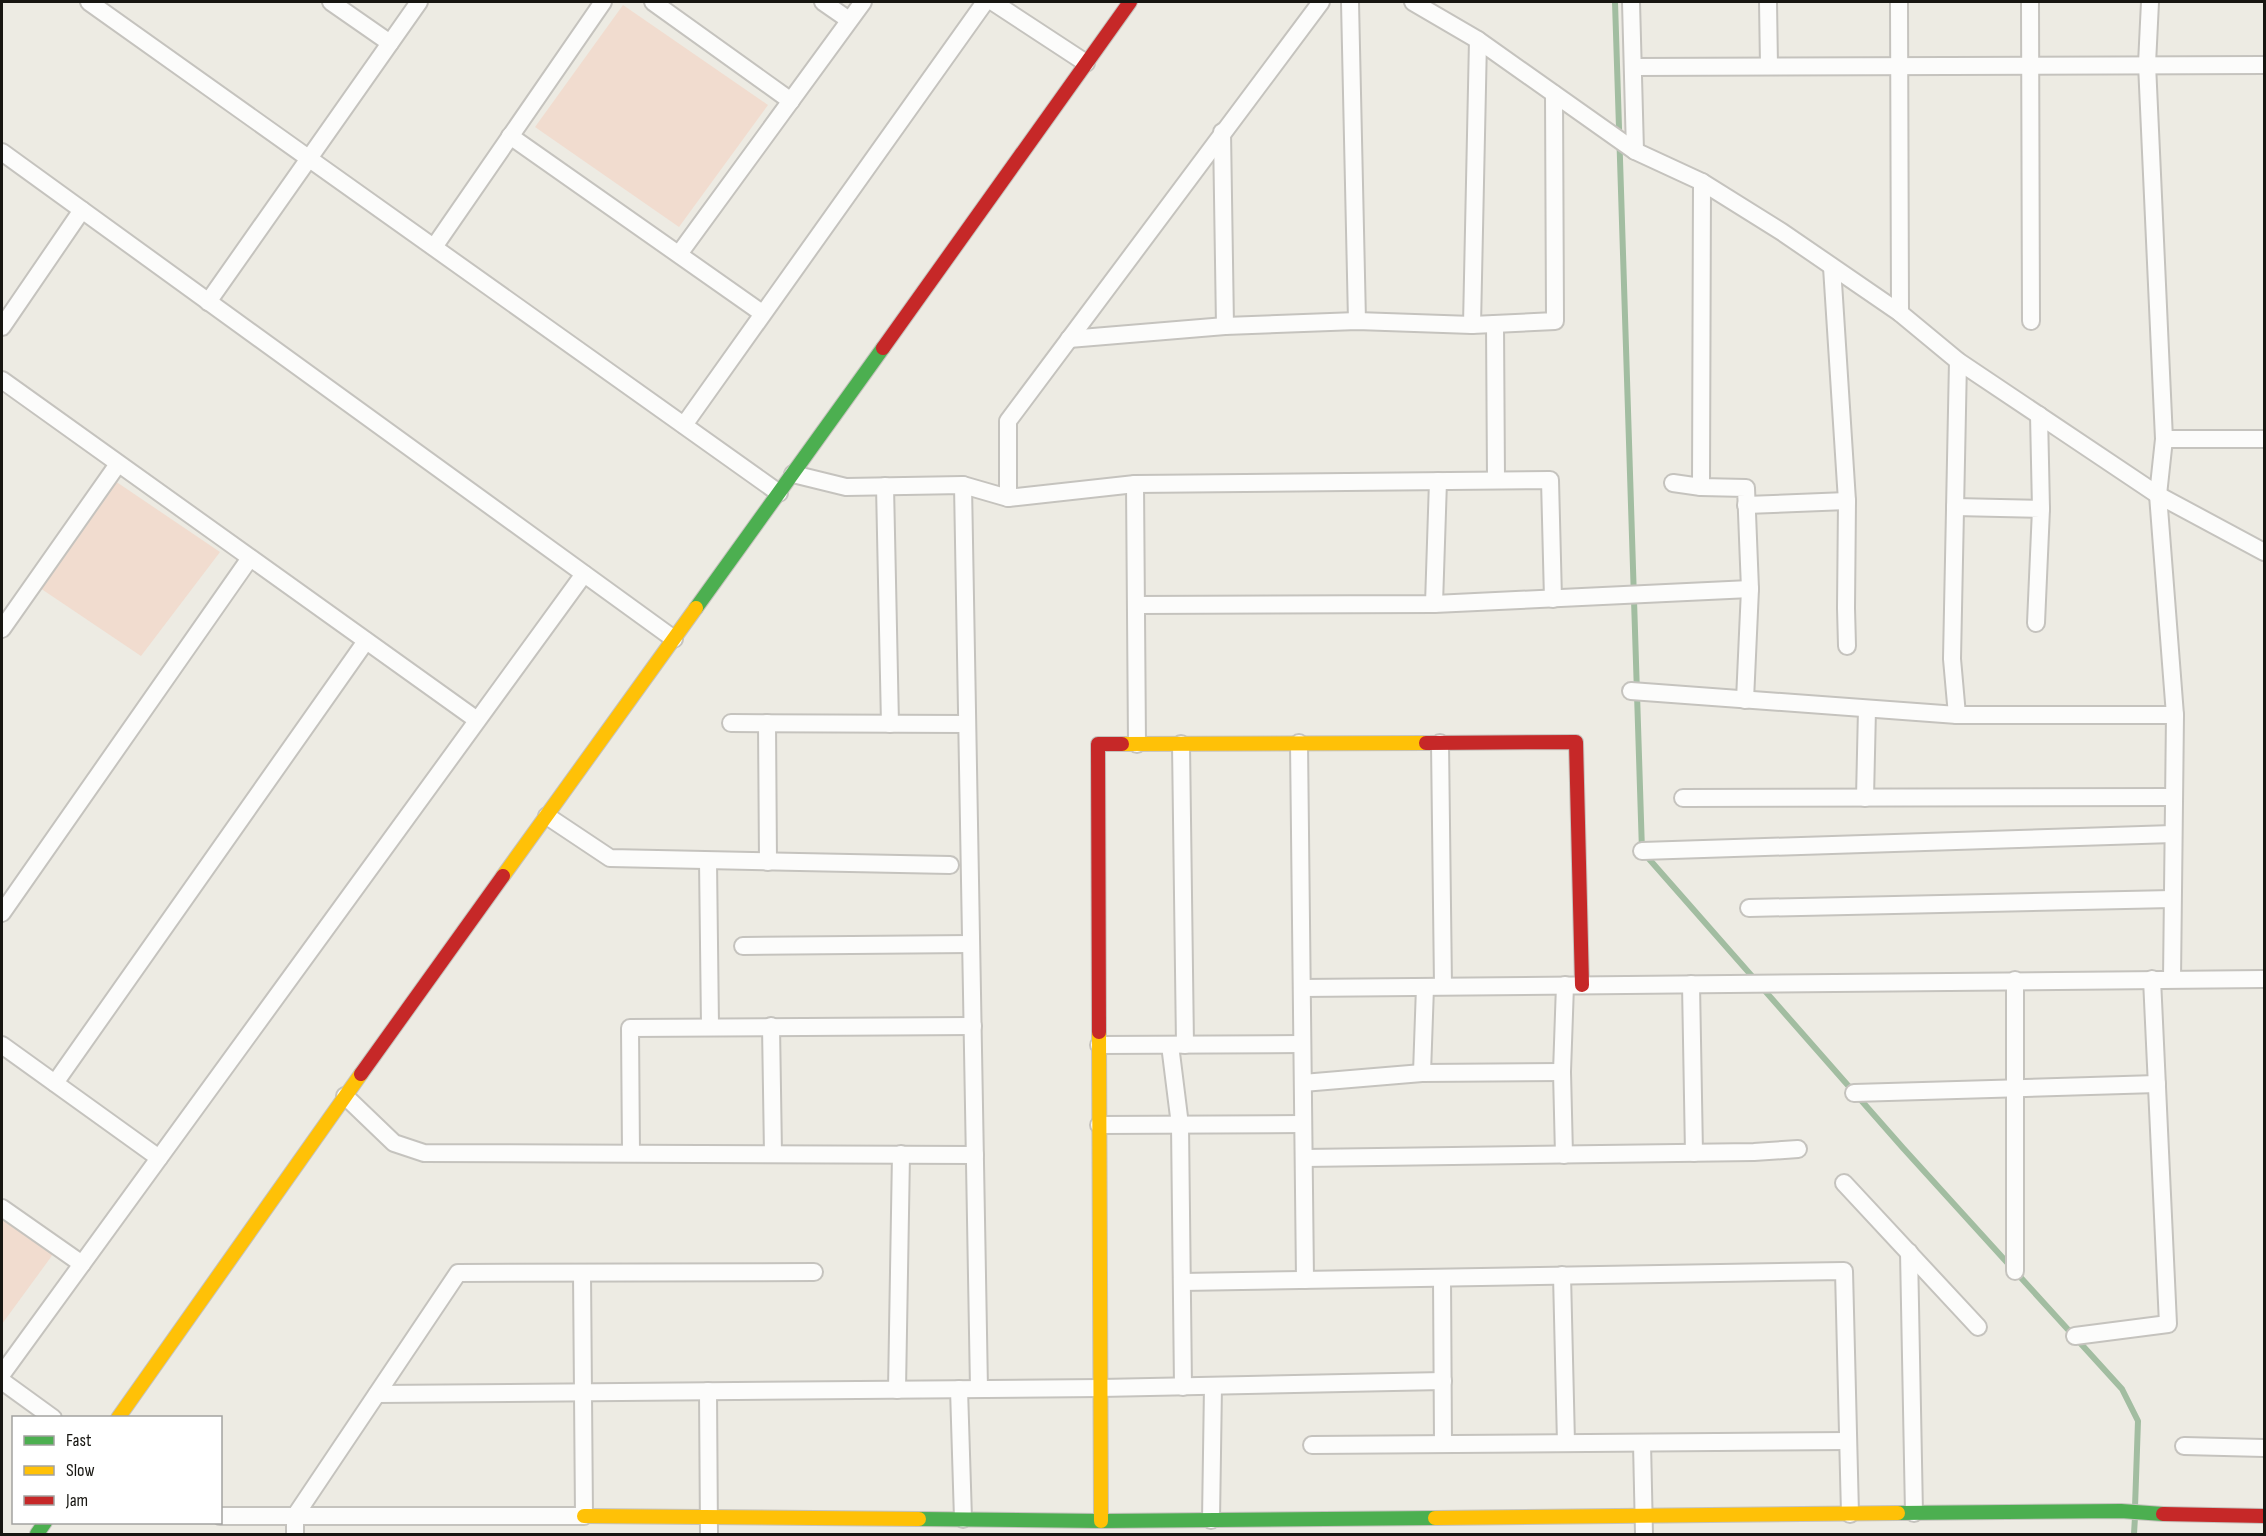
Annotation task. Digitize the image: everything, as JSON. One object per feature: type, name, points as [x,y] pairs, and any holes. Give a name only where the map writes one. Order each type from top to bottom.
[{"type":"street","points":[[89,2],[779,493]]},
{"type":"street","points":[[331,2],[390,43]]},
{"type":"street","points":[[208,302],[419,2]]},
{"type":"street","points":[[435,247],[603,2]]},
{"type":"street","points":[[653,2],[791,101]]},
{"type":"street","points":[[823,2],[849,20]]},
{"type":"street","points":[[680,254],[863,2]]},
{"type":"street","points":[[684,424],[984,2]]},
{"type":"street","points":[[993,2],[1086,63]]},
{"type":"street","points":[[119,1416],[345,1096],[1130,2]]},
{"type":"street","points":[[1008,498],[1008,421],[1321,2]]},
{"type":"street","points":[[1350,2],[1357,321]]},
{"type":"street","points":[[1413,2],[1478,40],[1635,151],[1702,182],[1832,267],[1900,313],[1958,361],[2158,495],[2265,552]]},
{"type":"street","points":[[1632,2],[1635,151]]},
{"type":"street","points":[[1768,2],[1769,66]]},
{"type":"street","points":[[1899,2],[1900,313]]},
{"type":"street","points":[[2030,2],[2031,321]]},
{"type":"street","points":[[2150,2],[2147,64],[2164,439],[2158,495],[2175,715],[2172,979]]},
{"type":"street","points":[[1472,325],[1478,40]]},
{"type":"street","points":[[1633,67],[2265,65]]},
{"type":"street","points":[[1069,339],[1225,326],[1357,321],[1472,325],[1554,321],[1554,94]]},
{"type":"street","points":[[1222,132],[1225,326]]},
{"type":"street","points":[[510,136],[762,314]]},
{"type":"street","points":[[2,152],[674,639]]},
{"type":"street","points":[[1701,488],[1702,182]]},
{"type":"street","points":[[2,327],[82,210]]},
{"type":"street","points":[[1832,267],[1847,501],[1847,646]]},
{"type":"street","points":[[1495,324],[1496,480]]},
{"type":"street","points":[[1957,715],[1952,659],[1958,361]]},
{"type":"street","points":[[2,380],[477,720]]},
{"type":"street","points":[[2036,623],[2041,509],[2039,415]]},
{"type":"street","points":[[2164,439],[2265,439]]},
{"type":"street","points":[[2,629],[118,464]]},
{"type":"street","points":[[793,474],[846,487],[963,485],[1008,498],[1135,484],[1550,480],[1553,600]]},
{"type":"street","points":[[1434,604],[1438,481]]},
{"type":"street","points":[[1673,483],[1701,488],[1746,488],[1750,589],[1745,700]]},
{"type":"street","points":[[1135,484],[1137,744]]},
{"type":"street","points":[[963,485],[979,1389]]},
{"type":"street","points":[[885,486],[890,724]]},
{"type":"street","points":[[1746,505],[1847,501]]},
{"type":"street","points":[[1955,507],[2041,509]]},
{"type":"street","points":[[2,913],[250,558]]},
{"type":"street","points":[[2,1374],[584,574]]},
{"type":"street","points":[[1136,605],[1434,604],[1750,589]]},
{"type":"street","points":[[55,1083],[366,641]]},
{"type":"street","points":[[1631,691],[1957,715],[2175,715]]},
{"type":"street","points":[[1865,798],[1867,709]]},
{"type":"street","points":[[731,723],[968,724]]},
{"type":"street","points":[[767,723],[768,862]]},
{"type":"street","points":[[1101,1521],[1098,744],[1576,742],[1582,985]]},
{"type":"street","points":[[1299,743],[1305,1280]]},
{"type":"street","points":[[1440,743],[1443,986]]},
{"type":"street","points":[[1180,744],[1178,1045],[1183,1386]]},
{"type":"street","points":[[1683,798],[2174,797]]},
{"type":"street","points":[[547,816],[610,858],[950,865]]},
{"type":"street","points":[[1642,851],[2173,834]]},
{"type":"street","points":[[708,861],[710,1026]]},
{"type":"street","points":[[1749,908],[2172,899]]},
{"type":"street","points":[[742,946],[971,944]]},
{"type":"street","points":[[1302,988],[2265,978]]},
{"type":"street","points":[[2074,1336],[2168,1324],[2152,979]]},
{"type":"street","points":[[2015,980],[2015,1271]]},
{"type":"street","points":[[1691,984],[1694,1154]]},
{"type":"street","points":[[1564,1155],[1562,1072],[1565,985]]},
{"type":"street","points":[[1422,1073],[1425,987]]},
{"type":"street","points":[[771,1026],[772,1154]]},
{"type":"street","points":[[631,1153],[630,1028],[973,1026]]},
{"type":"street","points":[[1099,1046],[1302,1044]]},
{"type":"street","points":[[2,1045],[159,1158]]},
{"type":"street","points":[[1303,1083],[1422,1073],[1562,1072]]},
{"type":"street","points":[[1854,1093],[2157,1084]]},
{"type":"street","points":[[345,1096],[394,1143],[424,1153],[975,1155]]},
{"type":"street","points":[[1100,1125],[1303,1124]]},
{"type":"street","points":[[1304,1158],[1694,1154],[1798,1149]]},
{"type":"street","points":[[897,1390],[901,1154]]},
{"type":"street","points":[[1844,1183],[1978,1327]]},
{"type":"street","points":[[2,1208],[81,1264]]},
{"type":"street","points":[[1909,1251],[1914,1513]]},
{"type":"street","points":[[1182,1282],[1844,1271],[1850,1514]]},
{"type":"street","points":[[295,1534],[295,1516],[458,1273],[814,1272]]},
{"type":"street","points":[[582,1273],[584,1516]]},
{"type":"street","points":[[1562,1275],[1566,1443]]},
{"type":"street","points":[[1442,1278],[1443,1444]]},
{"type":"street","points":[[2,1381],[50,1416]]},
{"type":"street","points":[[377,1394],[1101,1388],[1443,1381]]},
{"type":"street","points":[[1211,1520],[1213,1386]]},
{"type":"street","points":[[959,1389],[963,1519]]},
{"type":"street","points":[[708,1391],[710,1534]]},
{"type":"street","points":[[1312,1445],[1848,1441]]},
{"type":"street","points":[[1642,1443],[1644,1534]]},
{"type":"street","points":[[2184,1446],[2265,1448]]},
{"type":"street","points":[[222,1516],[709,1516],[1101,1521],[1211,1520],[1238,1527],[1644,1516],[1914,1513],[2121,1511],[2181,1516],[2265,1516]]},
{"type":"shaded area","points":[[623,5],[768,105],[679,227],[535,127]]},
{"type":"shaded area","points":[[115,481],[220,552],[141,656],[40,588]]},
{"type":"shaded area","points":[[2,1213],[55,1249],[2,1324]]},
{"type":"waterway","points":[[1615,2],[1642,851],[1903,1148],[2122,1389],[2138,1421],[2135,1507]]},
{"type":"waterway","points":[[2134,1534],[2135,1517]]},
{"type":"traffic: fast","points":[[696,608],[883,348]]},
{"type":"traffic: fast","points":[[1898,1513],[2121,1511],[2163,1514]]},
{"type":"traffic: fast","points":[[919,1519],[1101,1521],[1435,1518]]},
{"type":"traffic: fast","points":[[37,1534],[44,1524]]},
{"type":"traffic: slow","points":[[503,876],[696,608]]},
{"type":"traffic: slow","points":[[1122,744],[1426,743]]},
{"type":"traffic: slow","points":[[1099,1032],[1101,1521]]},
{"type":"traffic: slow","points":[[119,1416],[361,1074]]},
{"type":"traffic: slow","points":[[1435,1518],[1898,1513]]},
{"type":"traffic: slow","points":[[584,1516],[919,1519]]},
{"type":"traffic: jam","points":[[883,348],[1130,2]]},
{"type":"traffic: jam","points":[[1426,743],[1576,742],[1582,985]]},
{"type":"traffic: jam","points":[[1099,1032],[1098,744],[1122,744]]},
{"type":"traffic: jam","points":[[361,1074],[503,876]]},
{"type":"traffic: jam","points":[[2163,1514],[2264,1516]]}]
